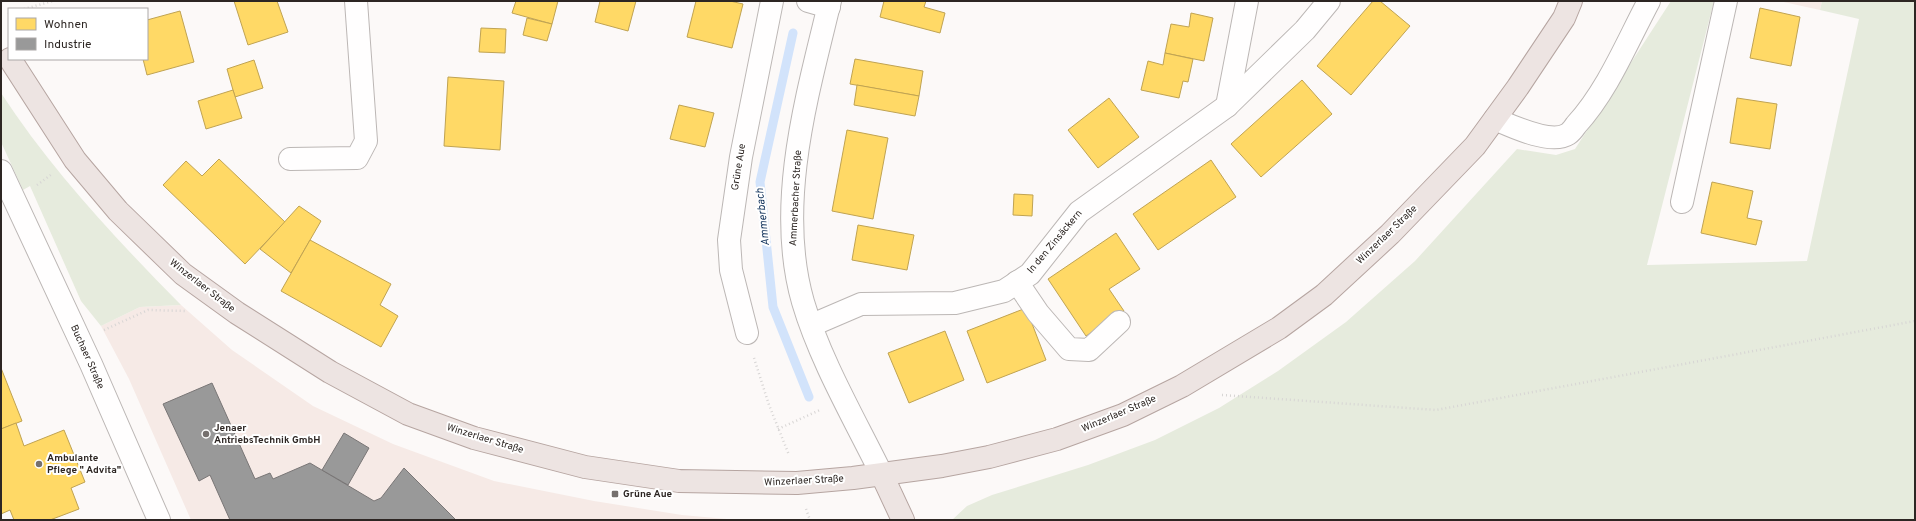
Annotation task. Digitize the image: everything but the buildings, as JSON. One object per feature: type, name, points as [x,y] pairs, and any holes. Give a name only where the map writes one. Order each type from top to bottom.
[{"type":"main road","name":"Winzerlaer Straße","points":[[11,60],[45,116],[95,186],[118,212],[183,274],[237,314],[330,372],[408,414],[474,438],[585,467],[679,481],[797,483],[882,475],[942,466],[989,457],[1057,439],[1123,415],[1182,386],[1278,328],[1324,295],[1390,234],[1476,146],[1564,18],[1571,1]]},
{"type":"main road","name":"Winzerlaer Straße","points":[[1,44],[8,55]]},
{"type":"main road","name":"Ammerbacher Straße","points":[[882,475],[903,520]]},
{"type":"street","points":[[290,159],[357,158],[366,140],[356,1]]},
{"type":"street","name":"Grüne Aue","points":[[747,333],[731,270],[729,240],[741,157],[772,1]]},
{"type":"street","points":[[1227,106],[1247,1]]},
{"type":"street","name":"In den Zinsäckern","points":[[812,325],[861,304],[955,303],[1004,291],[1030,274],[1079,212],[1227,106],[1305,30],[1329,1]]},
{"type":"street","points":[[1495,120],[1531,135],[1555,137],[1568,135],[1586,114],[1606,81],[1649,1]]},
{"type":"street","points":[[1682,202],[1726,1]]},
{"type":"street","name":"Ammerbacher Straße","points":[[822,3],[799,141],[793,216],[793,253],[803,301],[821,348],[882,475]]},
{"type":"street","name":"Buchaer Straße","points":[[1,171],[7,195],[91,364],[159,520]]},
{"type":"street","points":[[1017,282],[1038,313],[1069,349],[1089,350],[1119,322]]},
{"type":"path","points":[[28,8],[53,1]]},
{"type":"path","points":[[98,333],[148,310],[193,311]]},
{"type":"path","points":[[1219,394],[1436,410],[1915,321]]},
{"type":"path","points":[[747,333],[778,429],[789,456]]},
{"type":"path","points":[[778,429],[820,410]]},
{"type":"path","points":[[805,507],[810,520]]},
{"type":"shaded area","points":[[1671,1],[1714,1],[1647,265],[1807,261],[1859,19],[1820,10],[1822,1],[1915,1],[1915,520],[952,520],[967,506],[992,495],[1088,465],[1155,440],[1219,408],[1278,371],[1346,322],[1415,261],[1517,149],[1556,155],[1575,149]]},
{"type":"shaded area","points":[[1779,1],[1822,1],[1820,10]]},
{"type":"shaded area","points":[[1,93],[63,177],[109,229],[181,305],[140,307],[101,326],[81,301],[30,186],[23,190],[1,142]]},
{"type":"shaded area","name":"Jenaer AntriebsTechnik GmbH","points":[[181,305],[232,350],[313,406],[393,444],[494,481],[594,501],[682,515],[738,520],[191,520],[129,379],[101,326],[140,307]]},
{"type":"waterway","name":"Ammerbach","points":[[793,33],[760,182],[773,307],[809,397]]},
{"type":"place","name":"Jenaer AntriebsTechnik GmbH","points":[[206,434]]},
{"type":"place","name":"Ambulante Pflege \" Advita\"","points":[[39,464]]},
{"type":"place","name":"Grüne Aue","points":[[615,494]]}]
